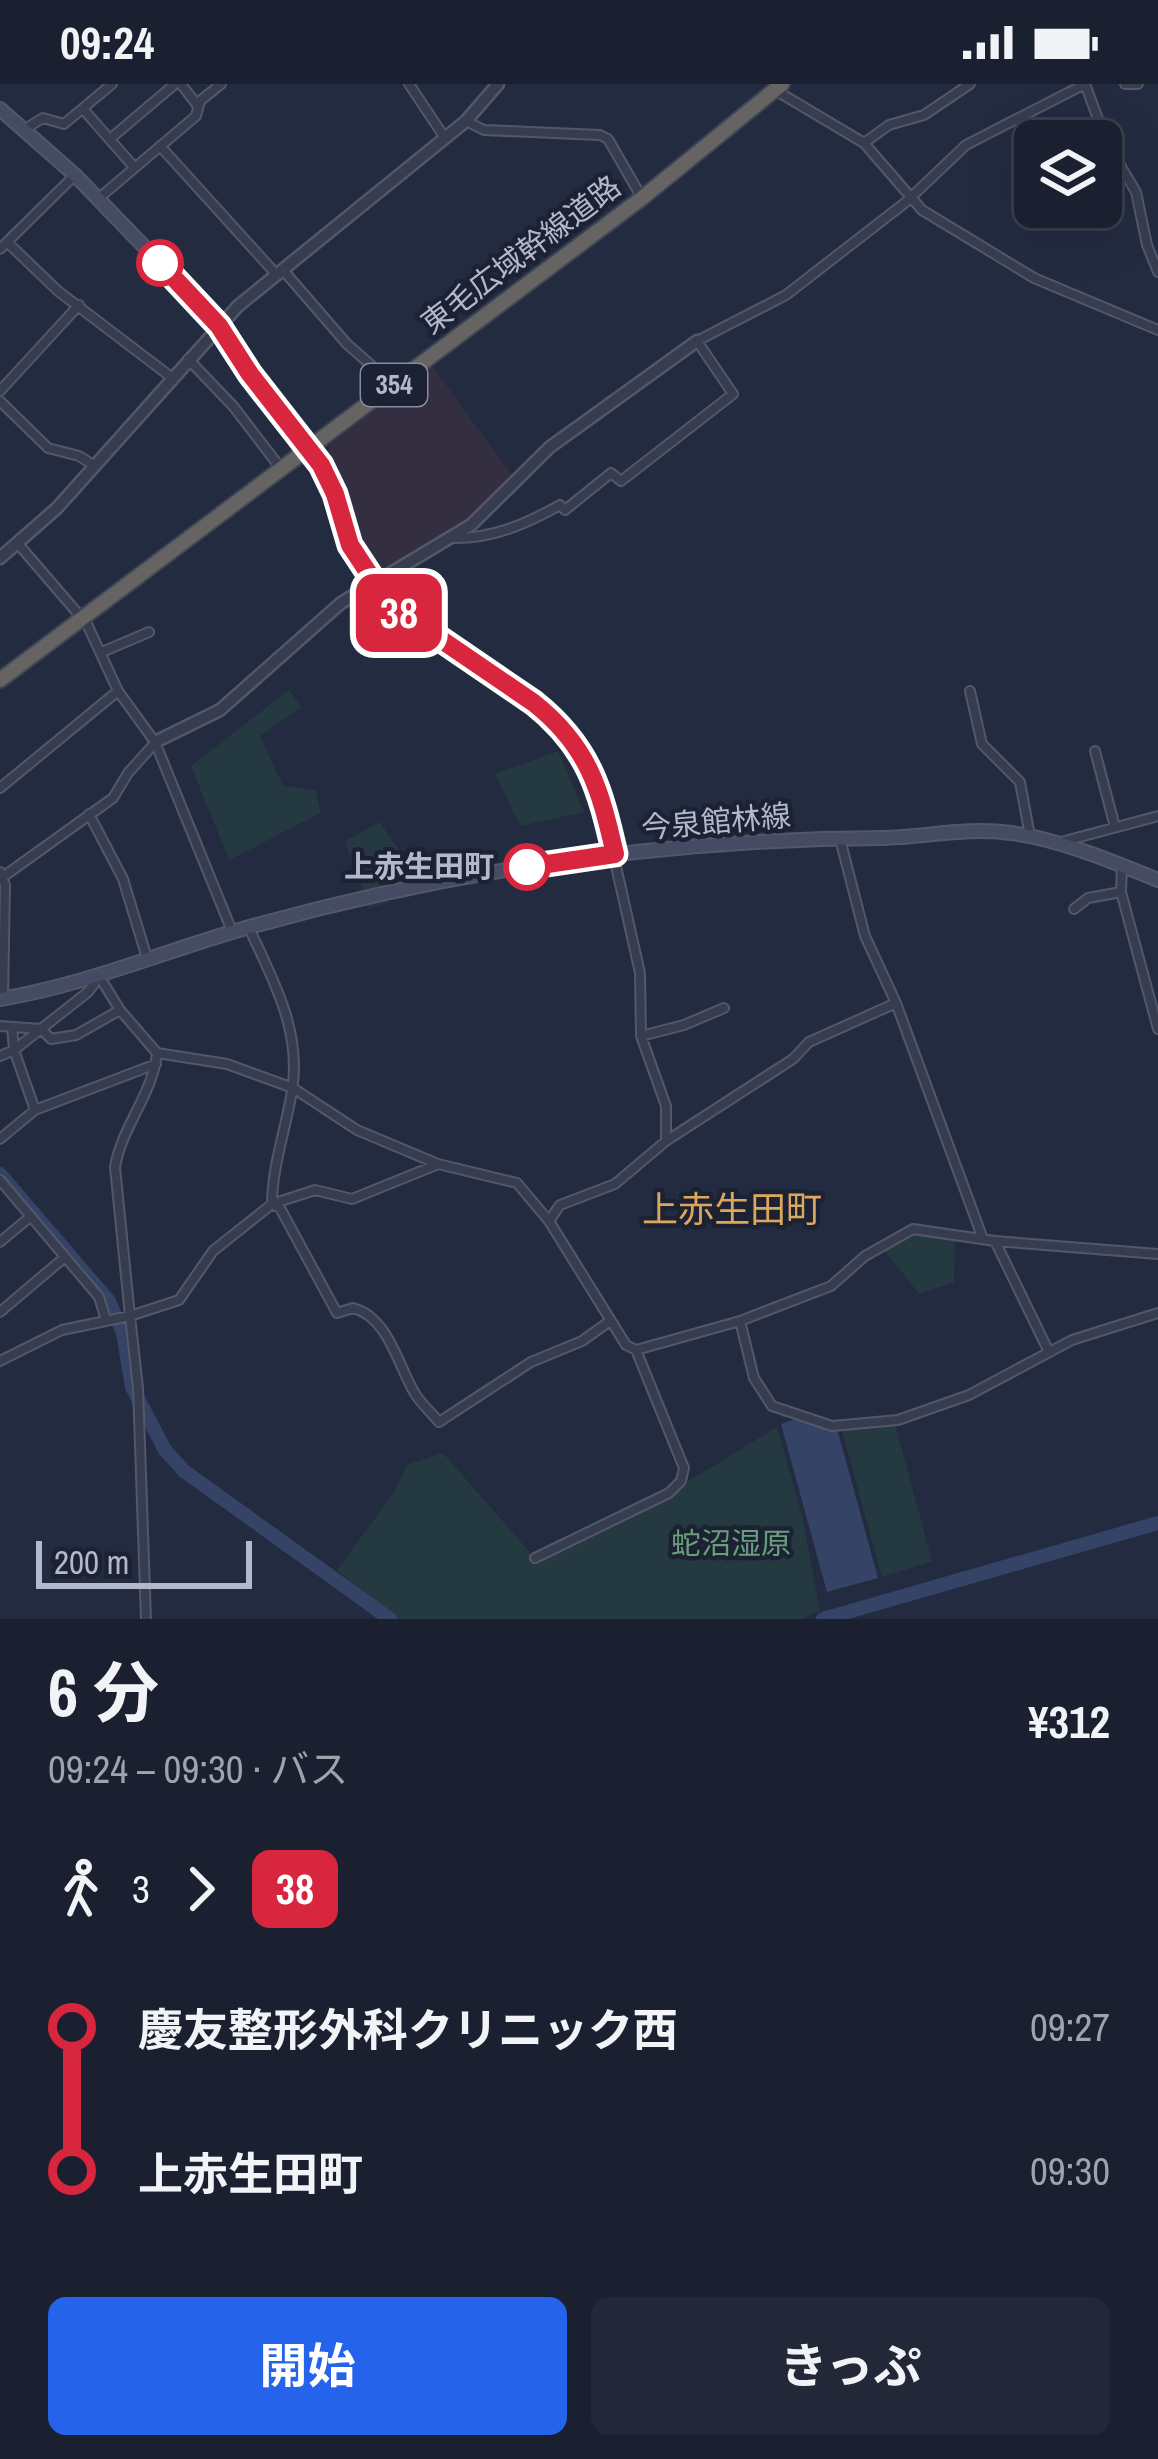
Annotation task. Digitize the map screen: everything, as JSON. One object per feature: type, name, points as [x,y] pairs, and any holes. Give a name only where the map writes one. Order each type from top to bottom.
[{"type":"highway","name":"東毛広域幹線道路","points":[[79,614],[640,194],[772,85]]},
{"type":"highway","name":"東毛広域幹線道路","points":[[1,673],[276,462],[307,445],[640,194]]},
{"type":"main road","points":[[0,109],[75,176],[219,326],[250,374],[307,445]]},
{"type":"main road","name":"今泉館林線","points":[[2,999],[96,977],[355,898],[615,854],[783,838],[984,831],[1030,836],[1158,880]]},
{"type":"street","points":[[25,129],[40,118],[64,124],[112,84]]},
{"type":"street","points":[[110,139],[178,84],[198,106]]},
{"type":"street","points":[[98,199],[196,116],[198,106],[221,84]]},
{"type":"street","points":[[409,84],[445,138]]},
{"type":"street","points":[[0,558],[19,545],[95,466],[219,326],[279,271],[466,121],[498,84]]},
{"type":"street","points":[[864,143],[889,125],[924,115],[970,84]]},
{"type":"street","points":[[2,999],[1,876],[113,798],[155,742],[220,710],[341,603],[452,538],[483,515],[550,447],[697,341],[786,296],[909,198],[966,145],[1085,84],[1107,143],[1136,192],[1158,272]]},
{"type":"street","points":[[1125,84],[1138,84]]},
{"type":"street","points":[[772,85],[864,143],[922,210],[1034,278],[1158,330]]},
{"type":"street","points":[[83,110],[134,167]]},
{"type":"street","points":[[466,121],[484,130],[600,135],[608,139],[640,194]]},
{"type":"street","points":[[160,146],[388,380]]},
{"type":"street","points":[[75,176],[4,246],[171,377]]},
{"type":"street","points":[[0,392],[79,305]]},
{"type":"street","points":[[452,538],[478,538],[526,524],[560,505],[565,509],[611,473],[620,481],[733,394],[697,341]]},
{"type":"street","points":[[187,358],[233,406],[276,462]]},
{"type":"street","points":[[0,401],[48,448],[79,456],[95,466]]},
{"type":"street","points":[[307,445],[328,477],[350,545],[372,582],[400,614],[534,703],[568,734],[596,777],[640,973],[641,1036],[647,1061],[664,1094],[666,1141]]},
{"type":"street","points":[[19,545],[79,614],[118,691],[155,742],[233,932]]},
{"type":"street","points":[[102,652],[149,632]]},
{"type":"street","points":[[0,788],[118,691]]},
{"type":"street","points":[[970,691],[982,744],[1020,782],[1030,836]]},
{"type":"street","points":[[1095,751],[1115,827]]},
{"type":"street","points":[[89,814],[124,879],[147,960]]},
{"type":"street","points":[[1058,844],[1158,816]]},
{"type":"street","points":[[840,838],[865,936],[896,1003],[983,1239]]},
{"type":"street","points":[[1122,866],[1121,892],[1158,1029]]},
{"type":"street","points":[[1074,909],[1088,898],[1121,892]]},
{"type":"street","points":[[249,927],[279,993],[293,1039],[293,1088],[272,1204]]},
{"type":"street","points":[[96,977],[157,1059]]},
{"type":"street","points":[[0,1056],[88,992],[96,977]]},
{"type":"street","points":[[549,1221],[560,1205],[615,1184],[666,1141],[766,1078],[809,1042],[896,1003]]},
{"type":"street","points":[[641,1036],[724,1008]]},
{"type":"street","points":[[0,1026],[41,1029],[51,1039],[76,1035],[120,1010]]},
{"type":"street","points":[[12,1027],[14,1050],[35,1110]]},
{"type":"street","points":[[146,1619],[139,1388],[115,1167],[157,1059]]},
{"type":"street","points":[[0,1139],[35,1110],[157,1059],[227,1064],[293,1088],[357,1130],[438,1164],[517,1183],[549,1221],[626,1345],[637,1351],[684,1468],[681,1481],[669,1493],[535,1558]]},
{"type":"street","points":[[0,1361],[62,1330],[179,1300],[213,1251],[272,1204],[315,1190],[352,1199],[438,1164]]},
{"type":"street","points":[[0,1180],[99,1298],[106,1320]]},
{"type":"street","points":[[272,1204],[280,1208],[337,1313],[353,1308],[371,1318],[395,1350],[415,1394],[439,1422],[531,1362],[582,1341],[610,1321]]},
{"type":"street","points":[[0,1242],[30,1217]]},
{"type":"street","points":[[637,1351],[740,1321],[831,1286],[866,1256],[914,1229],[995,1241],[1158,1254]]},
{"type":"street","points":[[995,1241],[1049,1352]]},
{"type":"street","points":[[0,1312],[65,1257]]},
{"type":"street","points":[[740,1321],[754,1378],[772,1406],[832,1426],[872,1425],[939,1408],[1095,1331],[1158,1312]]},
{"type":"shaded area","points":[[432,366],[512,475],[466,521],[381,571],[371,568],[355,537],[340,483],[327,457],[331,443]]},
{"type":"green space","points":[[289,690],[301,707],[260,736],[283,786],[315,790],[321,813],[229,860],[191,766]]},
{"type":"green space","points":[[558,751],[584,812],[520,826],[495,774]]},
{"type":"green space","points":[[380,822],[413,872],[381,882],[390,902],[369,908],[345,841]]},
{"type":"green space","points":[[915,1233],[955,1238],[954,1282],[919,1294],[882,1247]]},
{"type":"green space","points":[[895,1424],[932,1561],[882,1577],[842,1431]]},
{"type":"green space","name":"蛇沼湿原","points":[[777,1427],[802,1516],[820,1611],[801,1619],[395,1619],[337,1570],[392,1495],[407,1465],[443,1453],[535,1558],[669,1493]]},
{"type":"water","points":[[795,1419],[838,1432],[878,1578],[827,1592],[781,1424]]},
{"type":"waterway","points":[[0,1174],[109,1301],[123,1333],[132,1387],[165,1450],[184,1471],[390,1619]]},
{"type":"waterway","points":[[823,1619],[1158,1523]]},
{"type":"bus line","name":"38","points":[[160,263],[219,326],[321,465],[350,545],[389,604],[534,703],[582,753],[596,777],[615,854],[527,867]]},
{"type":"place","name":"上赤生田町","points":[[527,867]]},
{"type":"district","name":"上赤生田町","points":[[732,1209]]}]
